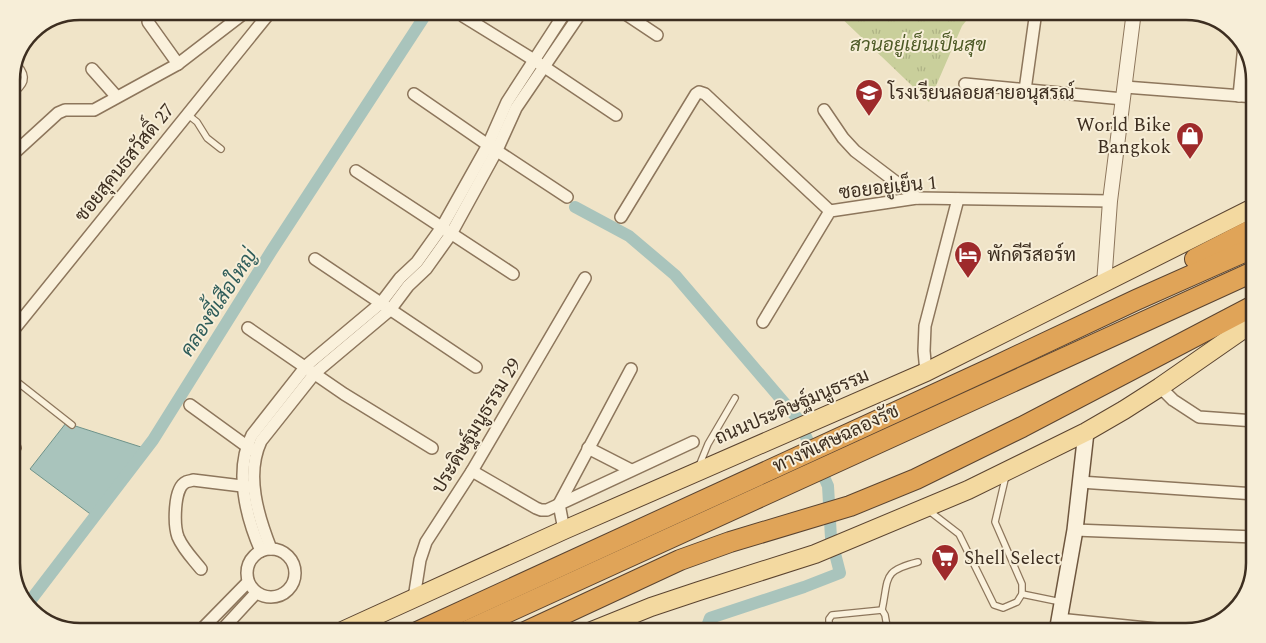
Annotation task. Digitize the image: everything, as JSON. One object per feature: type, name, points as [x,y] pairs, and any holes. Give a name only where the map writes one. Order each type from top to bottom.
[{"type":"highway","points":[[1136,300],[1170,271],[1246,233]]},
{"type":"highway","name":"ทางพิเศษฉลองรัช","points":[[437,623],[1246,251]]},
{"type":"highway","name":"ทางพิเศษฉลองรัช","points":[[484,623],[1246,275]]},
{"type":"highway","points":[[544,623],[680,560],[730,542],[831,512],[916,479],[1022,427],[1246,311]]},
{"type":"main road","name":"ถนนประดิษฐ์มนูธรรม","points":[[360,623],[564,530],[926,372],[1246,212]]},
{"type":"main road","points":[[619,623],[699,591],[834,547],[926,508],[1006,471],[1086,432],[1160,387],[1246,327]]},
{"type":"main road","points":[[1058,623],[1075,530],[1082,452],[1086,432]]},
{"type":"street","points":[[20,148],[58,113],[65,110],[94,110],[116,96],[178,64],[235,20]]},
{"type":"street","name":"ซอยสุคนธสวัสดิ์ 27","points":[[20,322],[264,20]]},
{"type":"street","points":[[470,20],[616,114]]},
{"type":"street","points":[[310,370],[390,310],[408,286],[426,269],[446,230],[516,108],[561,20]]},
{"type":"street","points":[[539,63],[575,20]]},
{"type":"street","points":[[634,20],[657,35]]},
{"type":"street","points":[[1025,90],[1035,20]]},
{"type":"street","points":[[1104,284],[1110,201],[1133,20]]},
{"type":"street","points":[[148,22],[178,64]]},
{"type":"street","points":[[1239,96],[1243,60]]},
{"type":"street","points":[[92,69],[116,96]]},
{"type":"street","points":[[965,84],[1025,90],[1246,96]]},
{"type":"street","points":[[621,217],[699,92],[705,94],[830,211]]},
{"type":"street","points":[[414,94],[567,197]]},
{"type":"street","points":[[824,110],[843,138],[855,151],[917,198]]},
{"type":"street","points":[[356,171],[512,274]]},
{"type":"street","name":"ซอยอยู่เย็น 1","points":[[763,322],[830,211],[917,198],[1110,201]]},
{"type":"street","points":[[926,372],[924,351],[925,326],[958,200]]},
{"type":"street","points":[[266,550],[260,520],[249,487],[251,449],[268,432],[310,370],[381,302],[400,278],[446,230]]},
{"type":"street","points":[[315,259],[476,367]]},
{"type":"street","name":"ประดิษฐ์มนูธรรม 29","points":[[414,598],[420,560],[426,542],[472,471],[586,278]]},
{"type":"street","points":[[248,328],[344,394],[432,448]]},
{"type":"street","points":[[564,530],[559,504],[631,369]]},
{"type":"street","points":[[1160,387],[1173,400],[1199,417],[1246,420]]},
{"type":"street","points":[[190,406],[251,449]]},
{"type":"street","points":[[472,471],[541,510],[547,510],[693,442]]},
{"type":"street","points":[[588,448],[630,470]]},
{"type":"street","points":[[201,569],[178,537],[176,509],[179,489],[185,482],[193,480],[249,487]]},
{"type":"street","points":[[1080,482],[1246,493]]},
{"type":"street","points":[[1075,530],[1246,537]]},
{"type":"street","points":[[266,550],[282,552],[291,559],[295,570],[294,581],[288,591],[278,597],[267,598],[256,593],[248,582],[247,569],[252,558],[266,550]]},
{"type":"street","points":[[208,623],[248,582]]},
{"type":"street","points":[[228,623],[256,593]]},
{"type":"lane","points":[[20,89],[25,81],[24,71],[21,68]]},
{"type":"lane","points":[[188,114],[198,122],[208,138],[221,149]]},
{"type":"lane","points":[[20,384],[72,424]]},
{"type":"lane","points":[[698,471],[708,444],[736,398]]},
{"type":"lane","points":[[926,508],[959,534],[994,606],[1003,608],[1017,602],[1022,594],[1022,584],[995,522],[1006,471]]},
{"type":"lane","points":[[882,610],[888,578],[892,571],[918,562]]},
{"type":"lane","points":[[1022,594],[1061,602]]},
{"type":"lane","points":[[829,623],[832,615],[882,610]]},
{"type":"lane","points":[[882,610],[886,614],[887,623]]},
{"type":"green space","name":"สวนอยู่เย็นเป็นสุข","points":[[843,20],[967,20],[962,26],[929,102]]},
{"type":"water","points":[[66,423],[141,447],[93,516],[30,469]]},
{"type":"waterway","name":"คลองขี้เสือใหญ่","points":[[32,598],[153,440],[272,250],[422,20]]},
{"type":"waterway","points":[[575,207],[629,236],[675,275],[798,419],[828,486],[831,538],[840,573],[710,618],[708,623]]},
{"type":"place","name":"โรงเรียนลอยสายอนุสรณ์","points":[[869,117]]},
{"type":"place","name":"World Bike Bangkok","points":[[1190,160]]},
{"type":"place","name":"พักดีรีสอร์ท","points":[[968,279]]},
{"type":"place","name":"Shell Select","points":[[945,582]]}]
